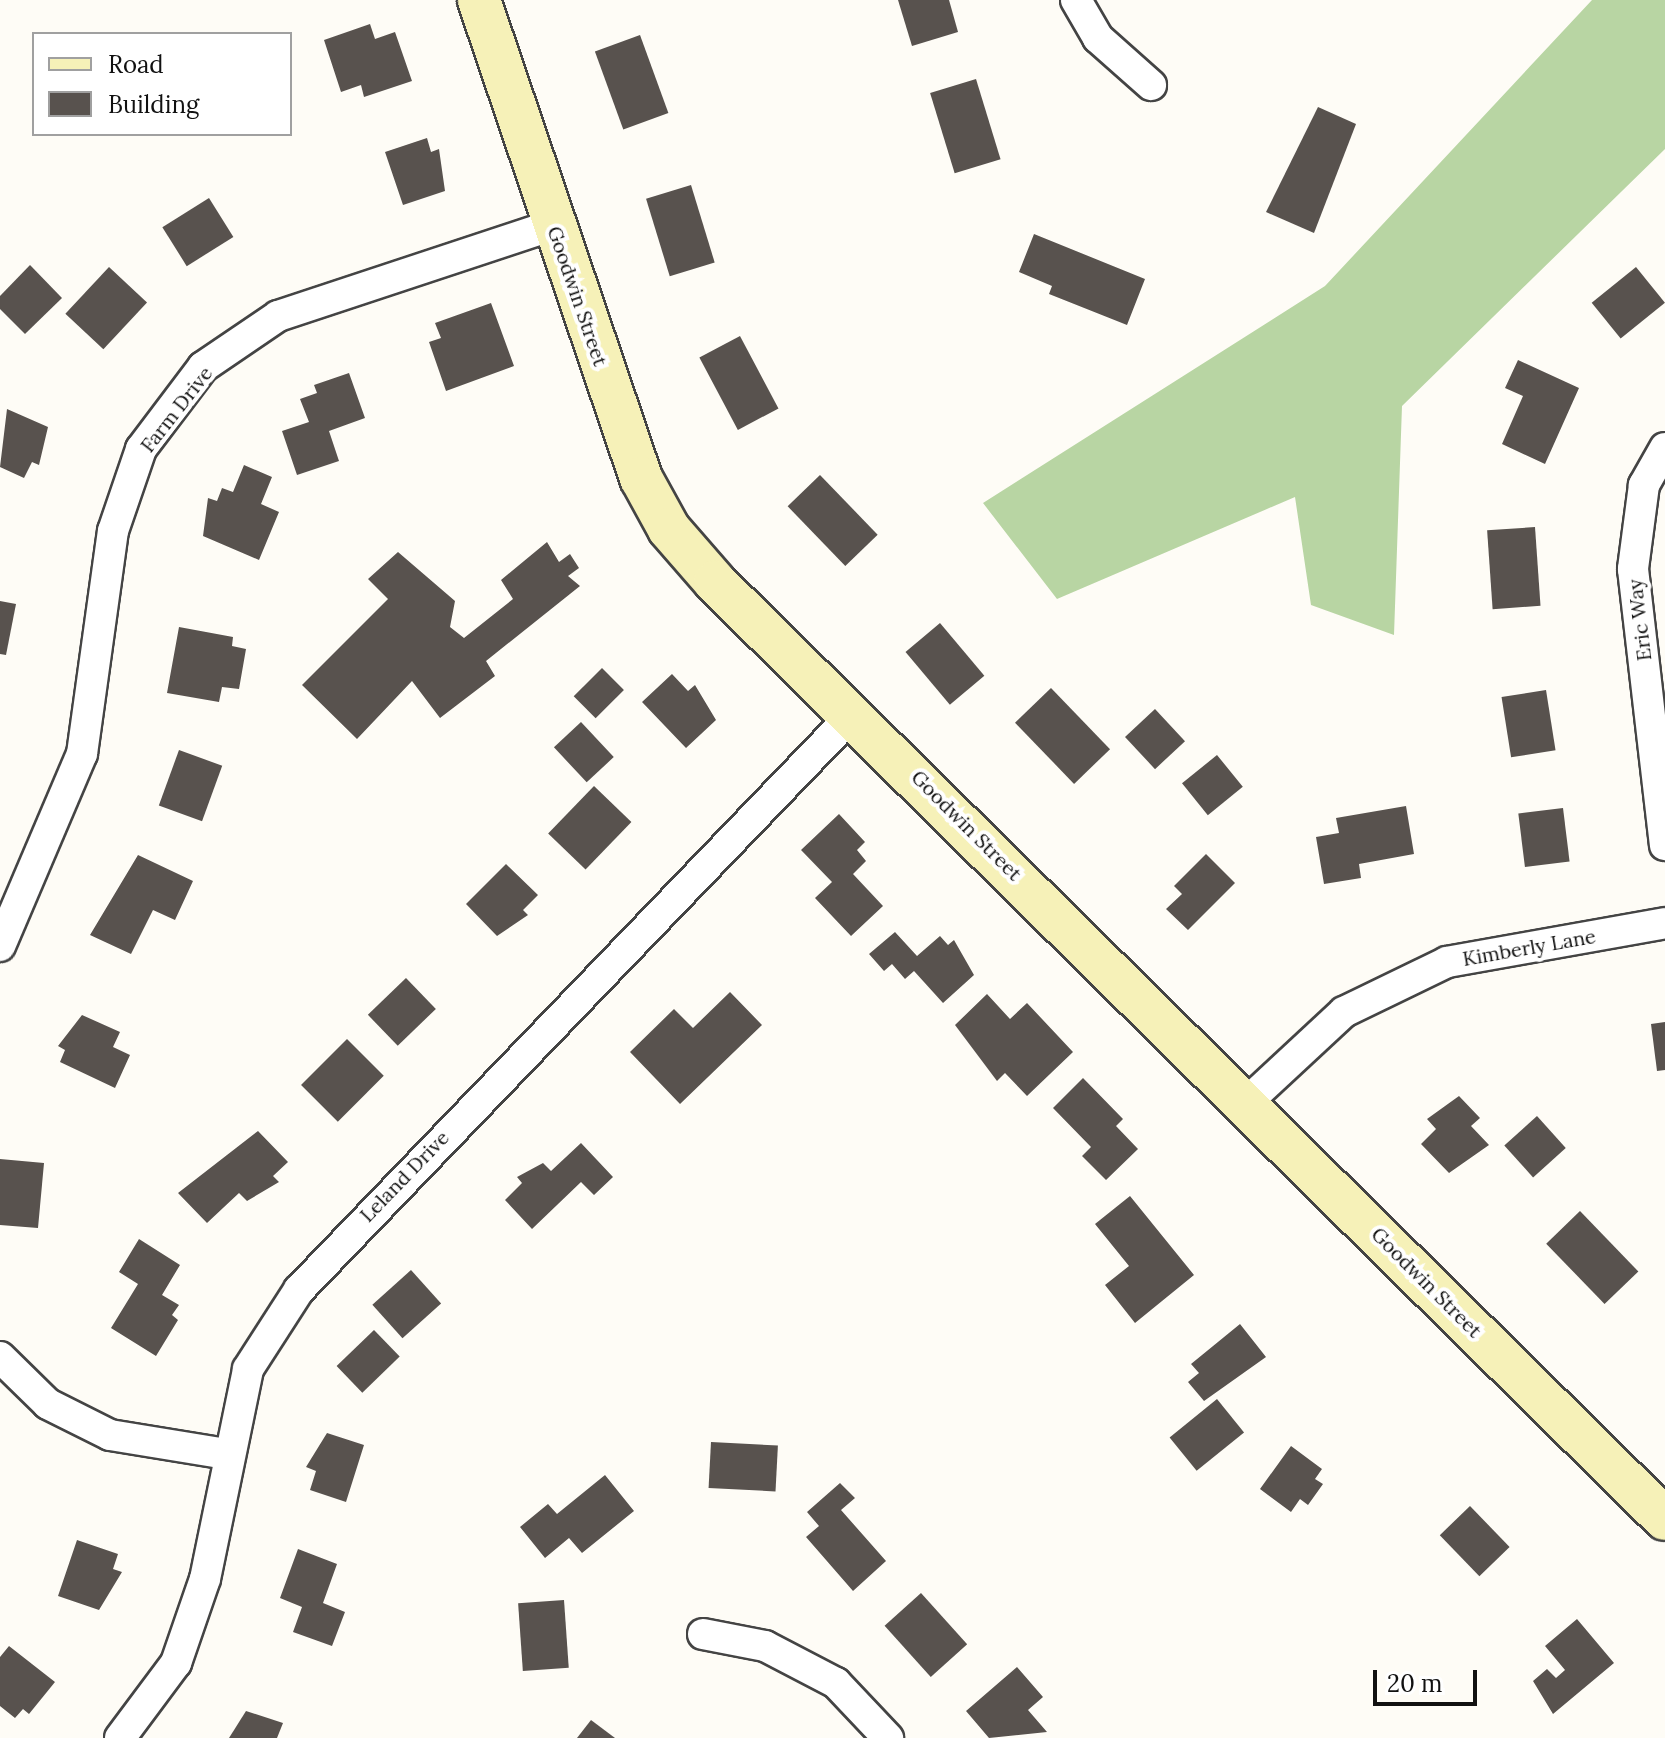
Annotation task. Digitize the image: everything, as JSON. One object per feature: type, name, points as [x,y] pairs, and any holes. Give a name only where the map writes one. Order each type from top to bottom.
[{"type":"street","name":"Goodwin Street","points":[[479,0],[641,478],[669,529],[1665,1519]]},
{"type":"street","points":[[1076,0],[1098,38],[1151,85]]},
{"type":"street","name":"Farm Drive","points":[[0,946],[82,754],[113,531],[137,463],[203,367],[278,316],[553,225]]},
{"type":"street","name":"Eric Way","points":[[1665,448],[1644,485],[1633,569],[1665,845]]},
{"type":"street","name":"Leland Drive","points":[[120,1738],[176,1663],[205,1579],[226,1454],[248,1369],[299,1290],[854,713]]},
{"type":"street","name":"Kimberly Lane","points":[[1247,1102],[1344,1012],[1447,962],[1665,923]]},
{"type":"street","points":[[0,1357],[48,1404],[110,1435],[226,1454]]},
{"type":"street","points":[[703,1634],[765,1646],[836,1683],[888,1738]]},
{"type":"green space","points":[[1592,0],[1665,0],[1665,149],[1402,406],[1394,635],[1311,605],[1295,497],[1057,599],[983,503],[1325,286]]},
{"type":"building","points":[[898,0],[949,0],[958,32],[912,46]]},
{"type":"building","points":[[370,24],[375,39],[395,32],[412,81],[364,97],[361,85],[341,92],[324,40]]},
{"type":"building","points":[[640,35],[668,113],[623,129],[595,51]]},
{"type":"building","points":[[976,79],[1001,159],[955,173],[930,93]]},
{"type":"building","points":[[1318,107],[1356,124],[1314,233],[1266,212]]},
{"type":"building","points":[[427,138],[431,152],[439,149],[445,191],[403,205],[385,152]]},
{"type":"building","points":[[691,185],[715,262],[670,276],[646,199]]},
{"type":"building","points":[[209,198],[233,237],[187,266],[162,227]]},
{"type":"building","points":[[1034,234],[1145,279],[1127,325],[1049,294],[1052,286],[1019,272]]},
{"type":"building","points":[[30,265],[62,298],[25,334],[0,309],[0,296]]},
{"type":"building","points":[[109,267],[147,302],[103,349],[65,314]]},
{"type":"building","points":[[1636,267],[1665,303],[1621,339],[1592,303]]},
{"type":"building","points":[[491,303],[514,366],[446,391],[429,342],[441,338],[435,323]]},
{"type":"building","points":[[740,336],[778,408],[738,430],[699,358]]},
{"type":"building","points":[[1518,360],[1579,388],[1545,464],[1502,444],[1523,396],[1505,388]]},
{"type":"building","points":[[349,373],[365,418],[329,431],[339,461],[297,475],[282,431],[309,422],[300,399],[317,393],[314,385]]},
{"type":"building","points":[[7,409],[48,427],[39,465],[32,462],[24,478],[0,467]]},
{"type":"building","points":[[244,465],[272,477],[261,504],[279,512],[259,560],[203,536],[208,498],[217,501],[222,488],[233,492]]},
{"type":"building","points":[[820,475],[878,535],[845,566],[788,506]]},
{"type":"building","points":[[1535,527],[1541,606],[1493,609],[1487,530]]},
{"type":"building","points":[[547,542],[559,562],[570,554],[579,568],[568,576],[580,586],[486,661],[495,676],[440,718],[412,681],[357,739],[302,685],[388,599],[368,579],[398,552],[455,601],[450,627],[464,638],[513,599],[501,580]]},
{"type":"building","points":[[0,601],[16,604],[6,655],[0,654]]},
{"type":"building","points":[[940,623],[984,676],[950,705],[906,652]]},
{"type":"building","points":[[179,627],[233,637],[232,646],[246,649],[239,689],[222,687],[219,702],[167,693]]},
{"type":"building","points":[[602,668],[624,690],[596,718],[574,696]]},
{"type":"building","points":[[672,674],[688,691],[695,685],[716,720],[686,748],[642,702]]},
{"type":"building","points":[[1051,688],[1110,749],[1074,784],[1015,723]]},
{"type":"building","points":[[1546,690],[1556,750],[1511,757],[1502,697]]},
{"type":"building","points":[[1155,709],[1185,741],[1155,769],[1125,737]]},
{"type":"building","points":[[581,722],[614,757],[587,782],[554,747]]},
{"type":"building","points":[[179,750],[222,766],[202,821],[159,805]]},
{"type":"building","points":[[1217,755],[1243,787],[1208,815],[1182,783]]},
{"type":"building","points":[[594,786],[631,822],[586,870],[548,833]]},
{"type":"building","points":[[1406,806],[1414,854],[1359,864],[1361,878],[1324,884],[1316,837],[1339,833],[1336,818]]},
{"type":"building","points":[[1563,808],[1570,862],[1525,867],[1518,813]]},
{"type":"building","points":[[839,814],[865,842],[857,850],[866,861],[853,874],[883,906],[851,936],[815,898],[832,882],[801,850]]},
{"type":"building","points":[[1206,854],[1235,883],[1188,930],[1166,909],[1182,894],[1174,886]]},
{"type":"building","points":[[138,855],[193,881],[175,920],[153,910],[131,954],[90,935]]},
{"type":"building","points":[[506,864],[538,895],[523,910],[528,915],[497,936],[466,904]]},
{"type":"building","points":[[895,932],[917,956],[940,936],[948,945],[954,940],[974,975],[943,1003],[914,971],[905,979],[892,964],[884,971],[869,954]]},
{"type":"building","points":[[406,978],[436,1009],[398,1046],[368,1015]]},
{"type":"building","points":[[730,992],[762,1025],[680,1104],[630,1052],[674,1009],[693,1028]]},
{"type":"building","points":[[987,994],[1010,1019],[1027,1003],[1073,1052],[1027,1096],[1005,1073],[997,1081],[955,1025]]},
{"type":"building","points":[[82,1015],[120,1032],[113,1047],[130,1055],[115,1088],[60,1062],[65,1050],[58,1046]]},
{"type":"building","points":[[1665,1022],[1665,1070],[1657,1071],[1651,1024]]},
{"type":"building","points":[[347,1039],[384,1076],[338,1122],[301,1085]]},
{"type":"building","points":[[1083,1078],[1123,1119],[1116,1126],[1138,1149],[1106,1180],[1082,1156],[1091,1147],[1053,1108]]},
{"type":"building","points":[[1459,1096],[1480,1118],[1471,1126],[1489,1145],[1449,1173],[1421,1144],[1436,1129],[1427,1119]]},
{"type":"building","points":[[1537,1116],[1566,1148],[1533,1177],[1504,1145]]},
{"type":"building","points":[[258,1131],[288,1162],[273,1176],[279,1182],[247,1201],[239,1193],[207,1223],[178,1193]]},
{"type":"building","points":[[581,1143],[613,1177],[594,1195],[581,1182],[532,1229],[505,1200],[522,1183],[517,1177],[543,1163],[551,1171]]},
{"type":"building","points":[[0,1159],[44,1163],[38,1228],[0,1225]]},
{"type":"building","points":[[1130,1196],[1194,1275],[1135,1323],[1105,1285],[1129,1266],[1095,1224]]},
{"type":"building","points":[[1580,1211],[1638,1271],[1605,1304],[1546,1244]]},
{"type":"building","points":[[139,1239],[180,1265],[162,1295],[179,1305],[172,1315],[178,1320],[156,1356],[111,1328],[138,1284],[119,1272]]},
{"type":"building","points":[[411,1270],[441,1303],[402,1338],[372,1305]]},
{"type":"building","points":[[1240,1324],[1266,1357],[1204,1401],[1188,1382],[1199,1373],[1191,1364]]},
{"type":"building","points":[[374,1330],[400,1357],[362,1393],[337,1366]]},
{"type":"building","points":[[1217,1399],[1244,1432],[1197,1471],[1170,1437]]},
{"type":"building","points":[[327,1433],[364,1445],[346,1502],[310,1490],[316,1471],[306,1467]]},
{"type":"building","points":[[711,1442],[778,1446],[776,1491],[709,1488]]},
{"type":"building","points":[[1291,1446],[1322,1469],[1315,1479],[1323,1484],[1308,1505],[1300,1499],[1291,1512],[1260,1489]]},
{"type":"building","points":[[605,1475],[634,1511],[582,1553],[569,1538],[545,1558],[520,1527],[548,1504],[557,1514]]},
{"type":"building","points":[[840,1483],[855,1498],[841,1510],[886,1561],[853,1591],[806,1537],[819,1526],[807,1512]]},
{"type":"building","points":[[1470,1506],[1510,1547],[1479,1576],[1440,1535]]},
{"type":"building","points":[[77,1540],[118,1554],[113,1569],[122,1572],[99,1610],[58,1596]]},
{"type":"building","points":[[298,1549],[337,1564],[323,1603],[345,1612],[332,1646],[293,1632],[302,1607],[280,1598]]},
{"type":"building","points":[[921,1593],[967,1644],[931,1677],[885,1626]]},
{"type":"building","points":[[564,1600],[569,1668],[523,1671],[518,1603]]},
{"type":"building","points":[[1577,1619],[1614,1663],[1553,1714],[1533,1681],[1547,1669],[1556,1678],[1565,1670],[1545,1646]]},
{"type":"building","points":[[9,1646],[55,1682],[29,1714],[23,1709],[15,1718],[0,1706],[0,1657]]},
{"type":"building","points":[[1017,1667],[1043,1697],[1028,1710],[1047,1732],[989,1738],[966,1711]]},
{"type":"building","points":[[246,1711],[283,1723],[277,1738],[229,1738]]},
{"type":"building","points":[[591,1720],[615,1738],[577,1738]]}]
